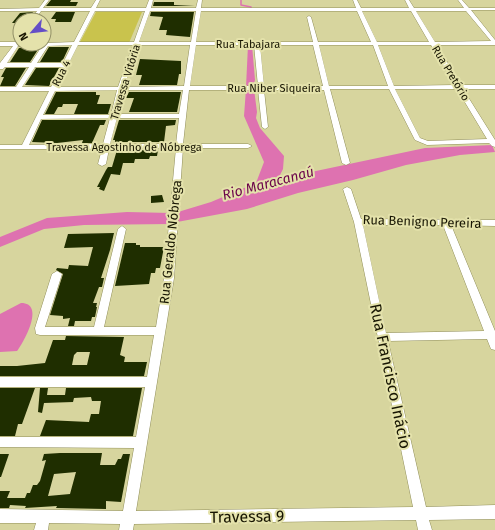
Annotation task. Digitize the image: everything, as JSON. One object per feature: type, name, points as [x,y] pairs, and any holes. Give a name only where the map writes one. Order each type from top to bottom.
[{"type":"street","points":[[40,10],[47,0]]},
{"type":"street","name":"Rua 4","points":[[24,147],[98,0]]},
{"type":"street","name":"Travessa Vitória","points":[[102,164],[121,88],[148,10],[150,0]]},
{"type":"street","points":[[355,0],[376,44],[392,88],[417,139],[427,143],[494,143]]},
{"type":"street","name":"Rua Pretório","points":[[407,0],[494,143]]},
{"type":"street","points":[[460,0],[495,43]]},
{"type":"street","points":[[0,10],[148,10],[199,5],[359,9],[495,9]]},
{"type":"street","name":"Rua Geraldo Nóbrega","points":[[127,524],[169,278],[182,116],[199,5]]},
{"type":"street","points":[[309,17],[346,163]]},
{"type":"street","name":"Rua Tabajara","points":[[52,44],[193,45],[495,43]]},
{"type":"street","name":"Rua Tabajara","points":[[0,44],[12,44]]},
{"type":"street","points":[[257,44],[265,127]]},
{"type":"street","points":[[1,66],[12,50]]},
{"type":"street","points":[[18,89],[41,52]]},
{"type":"street","points":[[1,66],[66,64]]},
{"type":"street","name":"Rua Niber Siqueira","points":[[0,89],[495,87]]},
{"type":"street","points":[[38,117],[182,116]]},
{"type":"street","name":"Travessa Agostinho de Nóbrega","points":[[0,147],[248,146]]},
{"type":"street","name":"Rua Benigno Pereira","points":[[347,189],[358,222],[446,224],[495,223]]},
{"type":"street","name":"Rua Francisco Inácio","points":[[358,222],[425,530]]},
{"type":"street","points":[[446,224],[493,336],[495,346]]},
{"type":"street","points":[[98,330],[122,229]]},
{"type":"street","points":[[57,274],[39,329],[42,331],[159,331]]},
{"type":"street","points":[[382,337],[493,336]]},
{"type":"street","points":[[0,382],[151,382]]},
{"type":"street","points":[[0,442],[141,443]]},
{"type":"street","name":"Travessa 9","points":[[0,516],[44,517],[127,524],[421,513],[495,512]]},
{"type":"street","points":[[41,530],[44,517]]},
{"type":"shaded area","points":[[96,12],[142,12],[129,43],[80,42]]},
{"type":"water","points":[[248,45],[252,45],[255,80],[253,87],[246,87]]},
{"type":"water","name":"Rio Maracanaú","points":[[246,89],[254,89],[257,112],[256,118],[260,128],[284,156],[283,169],[278,179],[425,148],[492,145],[495,152],[460,155],[406,165],[353,180],[298,193],[247,209],[177,222],[178,212],[211,202],[256,183],[264,162],[244,116]]},
{"type":"water","points":[[127,212],[171,213],[170,224],[84,225],[44,229],[0,247],[0,237],[47,218]]},
{"type":"water","points":[[21,303],[28,305],[32,309],[31,323],[28,331],[17,351],[0,352],[0,314]]},
{"type":"building","points":[[51,0],[71,0],[70,2],[78,2],[76,6],[46,6]]},
{"type":"building","points":[[154,2],[174,2],[174,5],[195,6],[153,6]]},
{"type":"building","points":[[56,12],[75,12],[71,22],[55,22],[56,19],[52,19]]},
{"type":"building","points":[[151,12],[194,12],[190,37],[166,35],[167,30],[159,30],[163,17],[150,16]]},
{"type":"building","points":[[52,47],[69,47],[62,62],[40,62],[46,52],[52,52]]},
{"type":"building","points":[[16,52],[36,52],[30,62],[10,62]]},
{"type":"building","points":[[140,59],[181,61],[181,74],[179,74],[177,85],[139,85],[142,75],[136,75]]},
{"type":"building","points":[[6,68],[26,68],[15,86],[0,86],[4,77],[1,77]]},
{"type":"building","points":[[36,68],[59,68],[49,86],[25,85]]},
{"type":"building","points":[[56,92],[96,92],[96,95],[100,95],[97,104],[111,104],[108,114],[74,114],[78,104],[63,104],[62,107],[58,107],[54,114],[45,114]]},
{"type":"building","points":[[129,92],[181,92],[177,112],[129,112],[134,98],[126,98]]},
{"type":"building","points":[[42,120],[106,120],[104,125],[100,125],[92,143],[82,143],[83,140],[57,143],[32,142]]},
{"type":"building","points":[[119,120],[176,120],[175,125],[166,126],[164,142],[115,142],[115,140],[113,140]]},
{"type":"building","points":[[117,150],[158,150],[157,156],[150,156],[149,159],[135,159],[134,163],[123,163],[120,175],[111,174],[104,191],[99,189],[100,187],[97,187],[108,167],[112,167]]},
{"type":"building","points":[[162,195],[164,202],[151,203],[151,196]]},
{"type":"building","points":[[114,233],[101,278],[104,278],[102,287],[99,287],[93,303],[97,303],[95,317],[92,317],[91,321],[75,321],[74,326],[68,326],[70,318],[63,319],[63,316],[50,315],[63,274],[56,270],[57,268],[68,269],[69,265],[88,266],[93,247],[64,248],[68,234]]},
{"type":"building","points":[[125,243],[136,243],[136,245],[140,245],[140,247],[164,247],[160,268],[156,268],[155,273],[151,273],[149,284],[115,286]]},
{"type":"building","points":[[66,336],[124,337],[120,355],[125,357],[124,362],[147,362],[144,376],[0,376],[0,366],[45,363],[53,340],[65,340]],"holes":[[[77,352],[90,352],[87,365],[72,365],[74,355]]]},
{"type":"building","points":[[0,388],[35,388],[22,424],[18,424],[15,436],[0,436]]},
{"type":"building","points":[[40,388],[48,388],[47,395],[65,395],[66,388],[142,388],[133,436],[40,436],[46,420],[89,422],[91,414],[99,414],[101,401],[92,401],[91,397],[74,398],[73,402],[44,403],[42,413],[38,412]]},
{"type":"building","points":[[102,453],[100,465],[115,465],[118,459],[121,459],[123,454],[130,454],[121,502],[106,501],[106,509],[56,508],[57,506],[25,508],[26,506],[10,505],[9,508],[0,508],[0,491],[10,491],[7,498],[25,498],[27,493],[30,493],[33,485],[37,485],[40,481],[46,460],[42,461],[44,454]],"holes":[[[76,472],[70,494],[48,496],[54,474]]]},
{"type":"building","points":[[0,454],[9,454],[1,477],[0,477]]},
{"type":"waterway","points":[[241,0],[241,5],[251,7],[251,10]]}]
